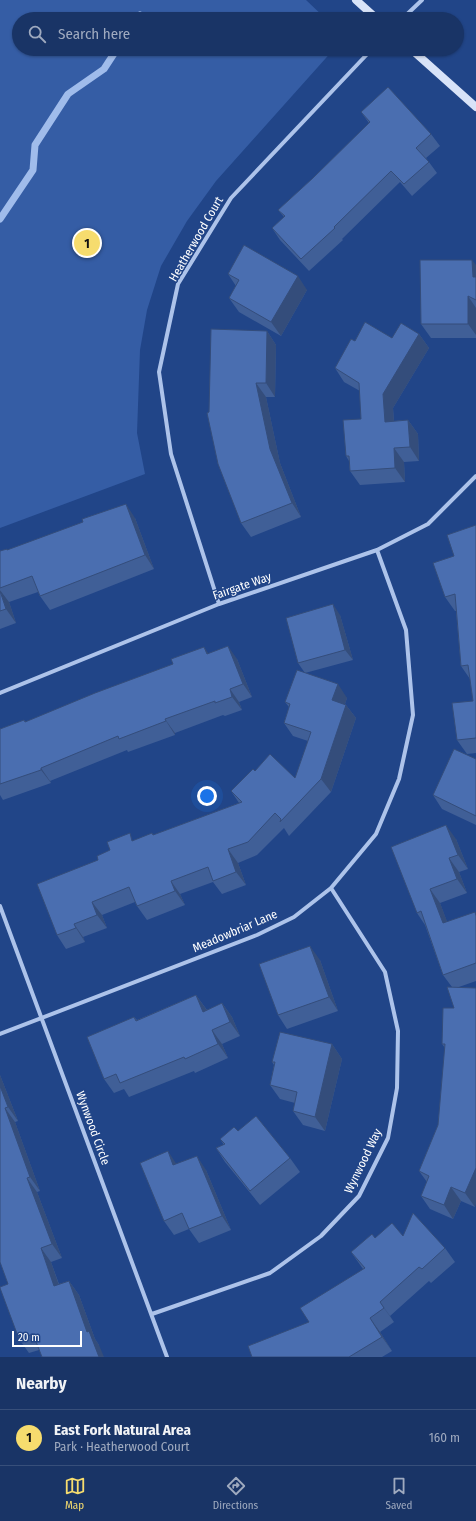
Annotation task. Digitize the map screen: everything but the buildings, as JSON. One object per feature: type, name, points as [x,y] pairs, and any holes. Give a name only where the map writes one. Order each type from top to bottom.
[{"type":"street","points":[[356,0],[369,12]]},
{"type":"street","points":[[409,12],[422,0]]},
{"type":"street","name":"Heatherwood Court","points":[[219,604],[171,454],[159,372],[178,284],[230,198],[365,56]]},
{"type":"street","points":[[419,56],[476,107]]},
{"type":"street","name":"Fairgate Way","points":[[0,693],[219,604],[377,550],[428,524],[476,476]]},
{"type":"street","name":"Meadowbriar Lane","points":[[0,1034],[257,935],[294,917],[331,888],[376,834],[400,779],[413,715],[406,630],[377,550]]},
{"type":"street","name":"Wynwood Way","points":[[152,1314],[270,1273],[321,1236],[360,1196],[388,1138],[397,1088],[398,1031],[385,972],[331,888]]},
{"type":"street","name":"Wynwood Circle","points":[[0,906],[167,1357]]},
{"type":"shaded area","points":[[0,0],[306,0],[319,12],[12,12],[12,56],[328,56],[216,181],[187,221],[161,266],[147,310],[140,350],[137,433],[145,474],[0,528]]},
{"type":"waterway","points":[[0,219],[33,170],[35,145],[68,94],[104,69],[112,56]]},
{"type":"place","name":"East Fork Natural Area","points":[[87,243]]}]
